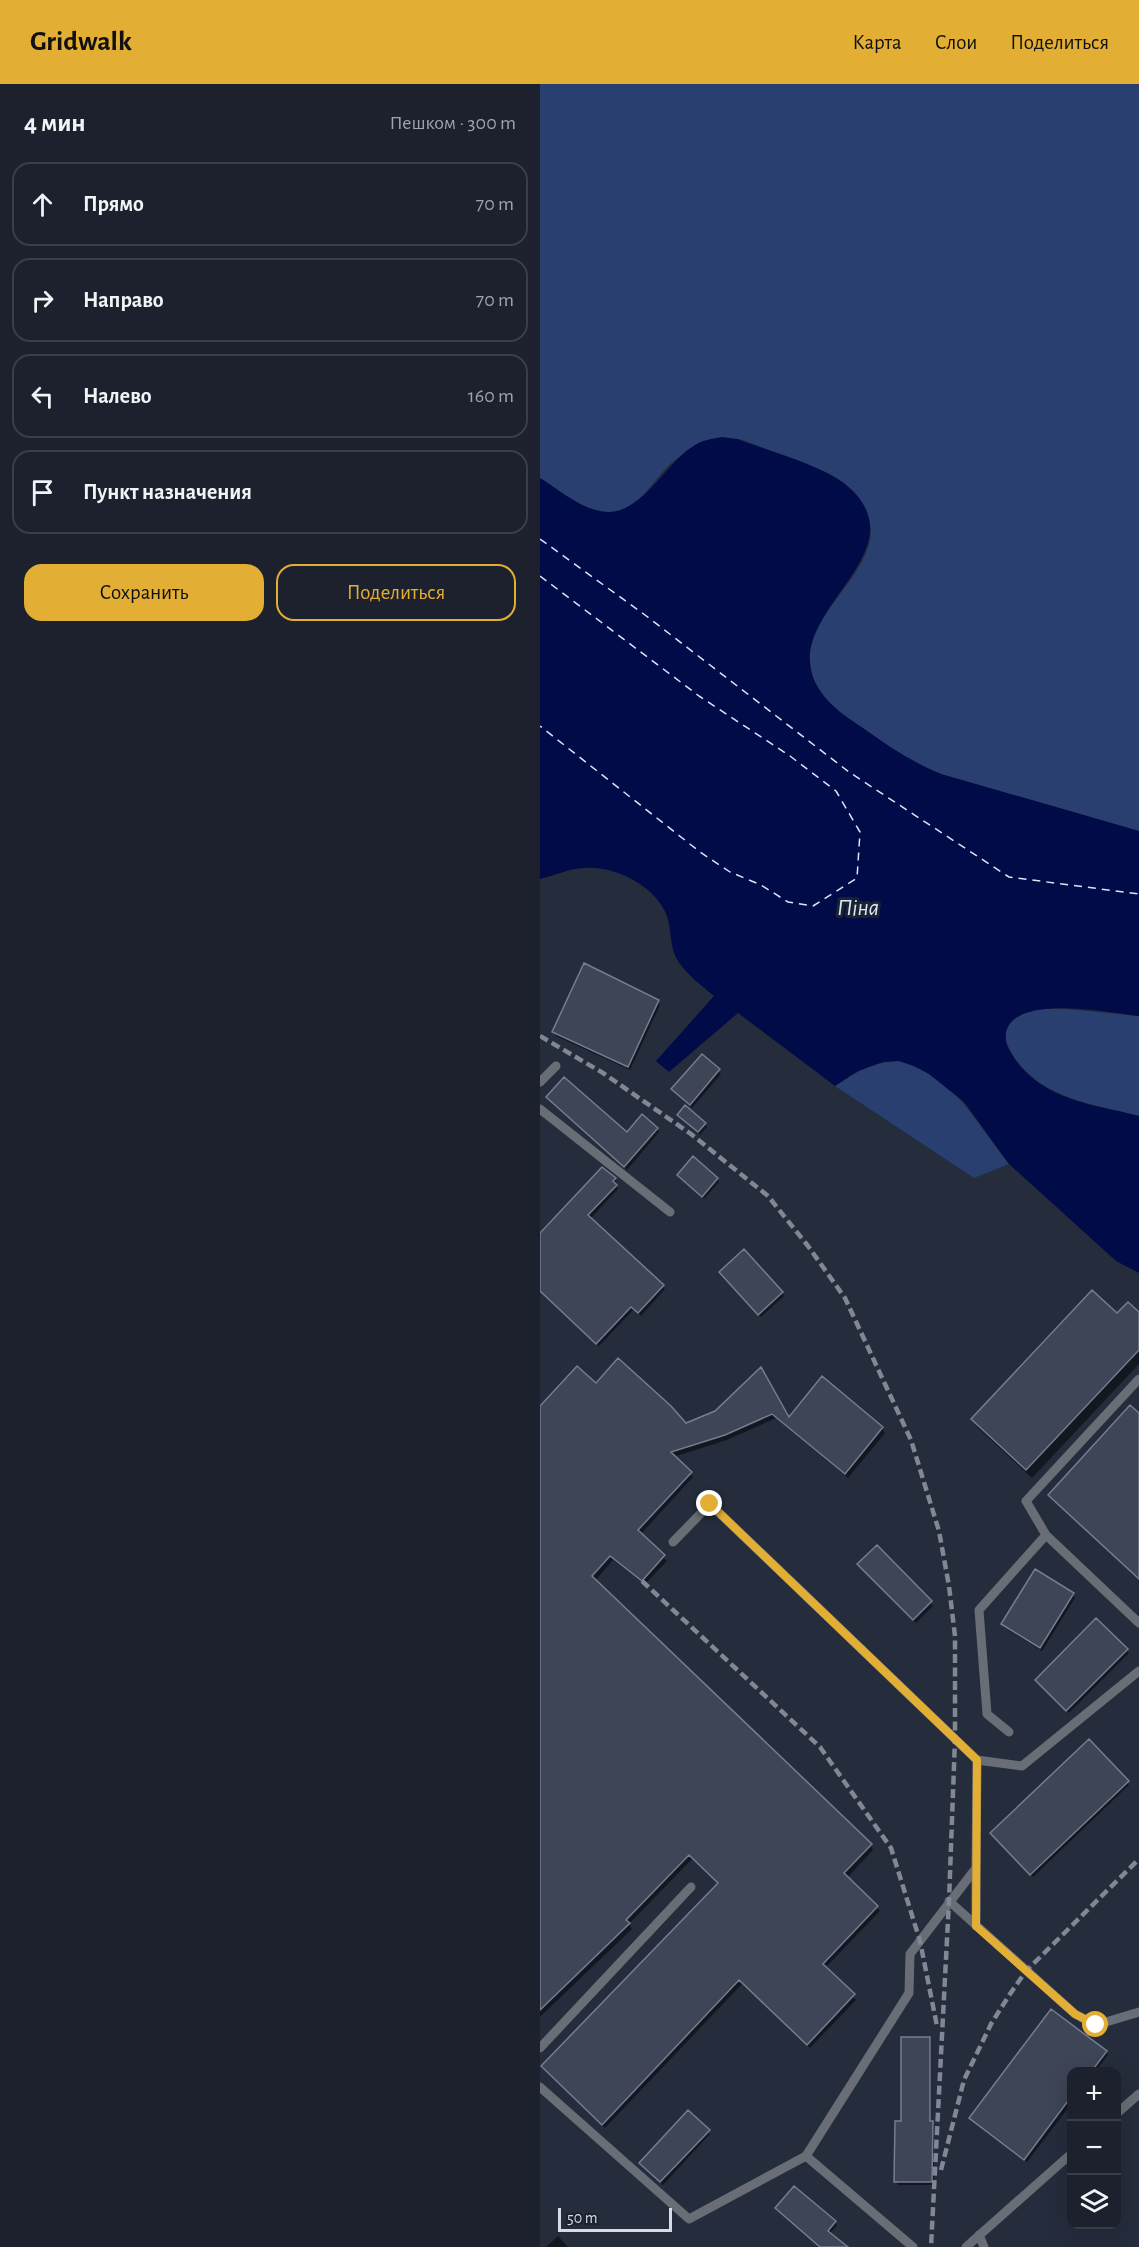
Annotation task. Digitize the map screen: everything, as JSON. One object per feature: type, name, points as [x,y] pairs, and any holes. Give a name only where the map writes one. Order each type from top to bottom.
[{"type":"lane","points":[[540,1082],[556,1066]]},
{"type":"lane","points":[[540,1109],[670,1212]]},
{"type":"lane","points":[[1139,1379],[1026,1501],[1046,1535],[1139,1623]]},
{"type":"lane","points":[[674,1542],[710,1504],[977,1760],[1022,1767],[1139,1671]]},
{"type":"lane","points":[[1009,1732],[987,1714],[979,1610],[1046,1535]]},
{"type":"lane","points":[[976,1926],[977,1760]]},
{"type":"lane","points":[[540,2087],[689,2219],[806,2156],[909,1993],[910,1954],[976,1868]]},
{"type":"lane","points":[[540,2048],[691,1887]]},
{"type":"lane","points":[[949,1901],[1075,2014],[1096,2025],[1139,2012]]},
{"type":"lane","points":[[1121,2110],[1139,2094]]},
{"type":"lane","points":[[806,2156],[913,2247]]},
{"type":"lane","points":[[966,2247],[1067,2157]]},
{"type":"lane","points":[[979,2235],[984,2247]]},
{"type":"shaded area","points":[[540,84],[1139,84],[1139,831],[941,774],[876,740],[831,705],[821,693],[811,668],[812,641],[826,613],[858,569],[866,554],[870,539],[869,523],[855,496],[847,486],[832,475],[739,439],[678,458],[633,504],[613,512],[594,510],[584,506],[540,478]]},
{"type":"shaded area","points":[[1041,1009],[1139,1016],[1139,1116],[1088,1104],[1055,1092],[1040,1083],[1015,1059],[1008,1047],[1007,1028],[1019,1016]]},
{"type":"shaded area","points":[[899,1061],[936,1078],[950,1090],[963,1103],[1009,1164],[974,1178],[835,1086],[865,1069],[881,1063]]},
{"type":"water","name":"Піна","points":[[722,437],[737,439],[782,454],[830,474],[853,491],[868,516],[869,541],[858,565],[826,614],[813,639],[810,665],[821,692],[835,707],[900,753],[941,774],[1139,831],[1139,1016],[1069,1008],[1031,1011],[1017,1017],[1008,1027],[1006,1036],[1010,1052],[1019,1064],[1029,1075],[1047,1088],[1080,1102],[1139,1116],[1139,1273],[1116,1261],[1009,1164],[964,1102],[929,1074],[914,1066],[899,1061],[883,1062],[858,1071],[835,1086],[738,1013],[669,1072],[656,1061],[714,996],[678,961],[673,950],[669,922],[662,905],[645,887],[609,870],[578,869],[540,879],[540,478],[581,504],[596,510],[611,512],[637,501],[681,456],[695,445]]},
{"type":"building","points":[[584,963],[659,1000],[628,1067],[552,1032]]},
{"type":"building","points":[[702,1054],[720,1069],[690,1105],[671,1089]]},
{"type":"building","points":[[564,1077],[627,1132],[642,1114],[658,1128],[624,1167],[546,1097]]},
{"type":"building","points":[[685,1105],[706,1123],[698,1132],[677,1115]]},
{"type":"building","points":[[693,1156],[718,1178],[702,1197],[677,1175]]},
{"type":"building","points":[[602,1167],[616,1178],[613,1181],[617,1185],[588,1215],[664,1285],[638,1313],[631,1307],[596,1344],[540,1291],[540,1233]]},
{"type":"building","points":[[744,1249],[783,1292],[758,1315],[719,1272]]},
{"type":"building","points":[[1092,1290],[1117,1313],[1128,1302],[1139,1312],[1139,1350],[1026,1470],[971,1419]]},
{"type":"building","points":[[618,1358],[671,1406],[686,1423],[715,1411],[761,1367],[789,1417],[822,1376],[883,1427],[845,1474],[772,1414],[725,1435],[671,1452],[692,1472],[638,1530],[665,1555],[642,1581],[610,1556],[592,1576],[872,1844],[844,1873],[878,1906],[823,1964],[855,1994],[807,2045],[739,1980],[602,2125],[541,2066],[718,1883],[689,1855],[626,1920],[630,1923],[540,2010],[540,1406],[577,1366],[596,1383]]},
{"type":"building","points":[[1130,1405],[1139,1413],[1139,1579],[1048,1495]]},
{"type":"building","points":[[877,1545],[932,1601],[913,1620],[857,1564]]},
{"type":"building","points":[[1035,1569],[1074,1593],[1040,1648],[1001,1624]]},
{"type":"building","points":[[1096,1618],[1128,1649],[1066,1711],[1035,1680]]},
{"type":"building","points":[[1089,1739],[1129,1781],[1030,1875],[990,1833]]},
{"type":"building","points":[[1051,2009],[1107,2051],[1095,2067],[1067,2067],[1067,2102],[1024,2160],[969,2118]]},
{"type":"building","points":[[901,2037],[930,2037],[930,2121],[933,2121],[932,2182],[894,2182],[895,2121],[901,2121]]},
{"type":"building","points":[[688,2110],[710,2130],[660,2182],[639,2163]]},
{"type":"building","points":[[794,2186],[836,2221],[828,2231],[848,2247],[820,2247],[775,2208]]},
{"type":"ferry route","points":[[540,539],[645,615],[849,772],[1009,877],[1139,894]]},
{"type":"ferry route","points":[[540,576],[699,696],[790,756],[836,791],[860,832],[857,878],[813,906],[788,902],[761,885],[730,872],[700,852],[540,726]]},
{"type":"railway","points":[[540,1036],[603,1073],[691,1134],[768,1196],[845,1298],[911,1440],[939,1531],[955,1636],[955,1739],[949,1901],[931,2247]]},
{"type":"railway","points":[[642,1581],[820,1747],[891,1848],[920,1941],[937,2026]]},
{"type":"railway","points":[[941,2170],[964,2080],[991,2024],[1010,1994],[1026,1971],[1139,1859]]},
{"type":"route","points":[[710,1504],[977,1760],[976,1926],[1075,2014],[1096,2025]]}]
